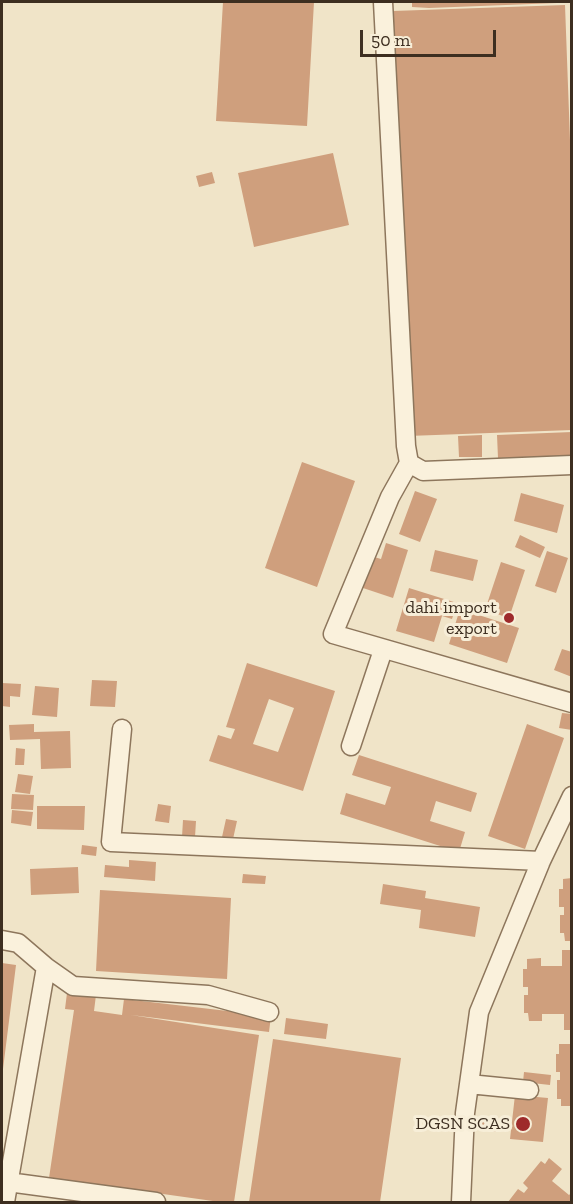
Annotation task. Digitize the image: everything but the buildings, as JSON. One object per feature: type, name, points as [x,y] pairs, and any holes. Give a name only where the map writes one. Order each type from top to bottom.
[{"type":"street","points":[[383,2],[409,463],[390,496],[333,634],[572,703]]},
{"type":"street","points":[[409,463],[423,471],[572,465]]},
{"type":"street","points":[[351,746],[383,650]]},
{"type":"street","points":[[122,729],[111,842],[541,861]]},
{"type":"street","points":[[461,1203],[465,1113],[479,1012],[541,861],[572,796]]},
{"type":"street","points":[[2,940],[18,943],[73,986],[208,995],[269,1012]]},
{"type":"street","points":[[5,1203],[46,967]]},
{"type":"street","points":[[469,1084],[529,1090]]},
{"type":"street","points":[[8,1182],[156,1203]]},
{"type":"place","name":"dahi import export","points":[[509,618]]},
{"type":"place","name":"DGSN SCAS","points":[[523,1124]]}]
